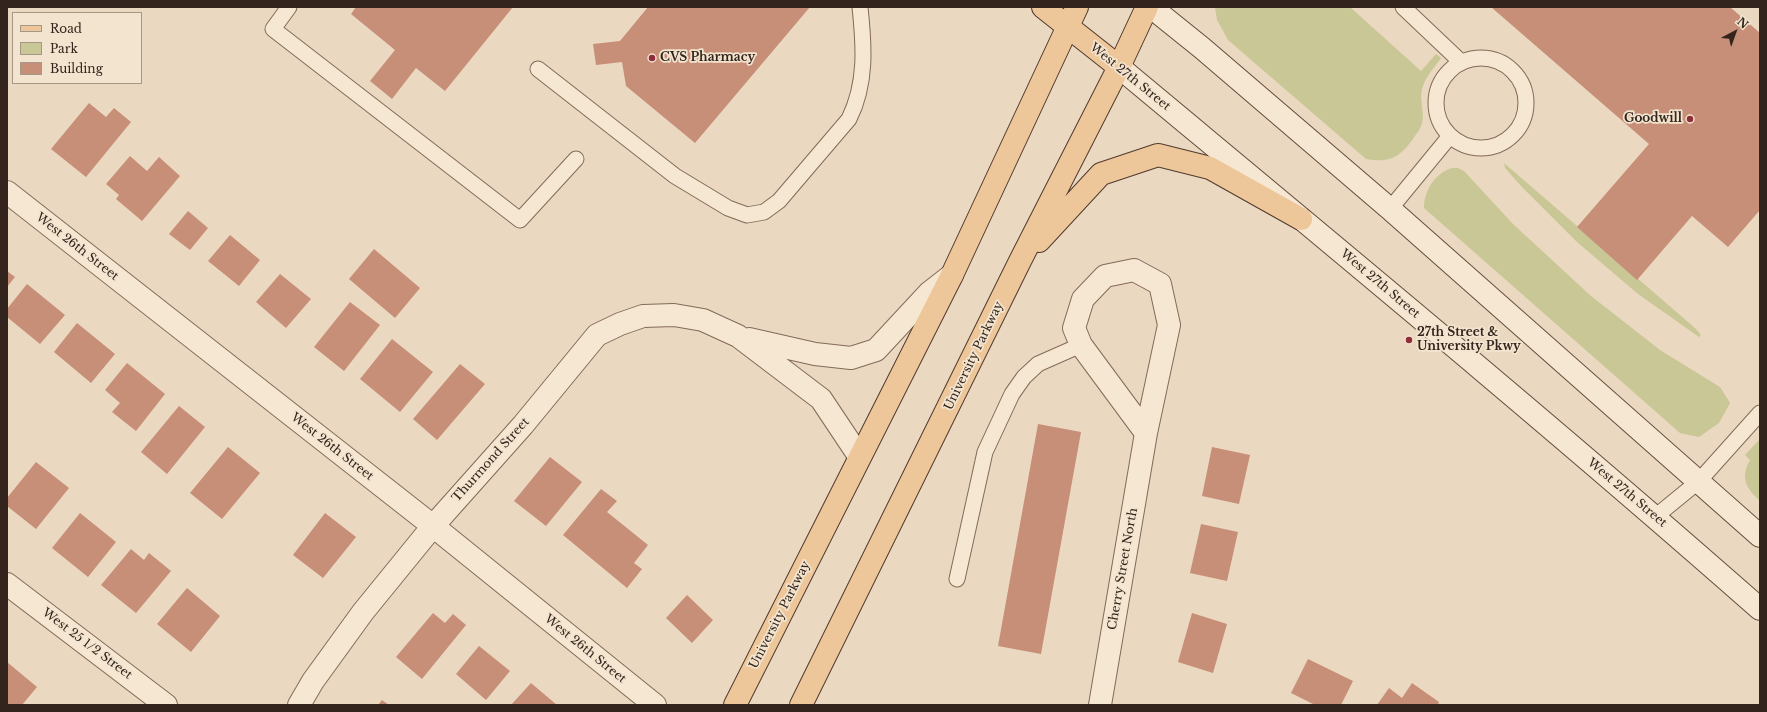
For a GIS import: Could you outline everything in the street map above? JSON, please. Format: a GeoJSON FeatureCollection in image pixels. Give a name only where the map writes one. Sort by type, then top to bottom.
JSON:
{"type":"FeatureCollection","features":[{"type":"Feature","properties":{"kind":"main road","name":"West 27th Street"},"geometry":{"type":"LineString","coordinates":[[1043,7],[1067,28],[1120,67]]}},
{"type":"Feature","properties":{"kind":"main road","name":"University Parkway"},"geometry":{"type":"LineString","coordinates":[[735,705],[859,456],[952,275],[1077,7]]}},
{"type":"Feature","properties":{"kind":"main road","name":"University Parkway"},"geometry":{"type":"LineString","coordinates":[[800,705],[1020,261],[1120,67],[1147,7]]}},
{"type":"Feature","properties":{"kind":"main road"},"geometry":{"type":"LineString","coordinates":[[1020,261],[1101,174],[1158,155],[1210,168],[1302,219]]}},
{"type":"Feature","properties":{"kind":"street"},"geometry":{"type":"LineString","coordinates":[[1151,7],[1202,48],[1390,209],[1760,536]]}},
{"type":"Feature","properties":{"kind":"street","name":"West 27th Street"},"geometry":{"type":"LineString","coordinates":[[1120,67],[1655,517],[1760,609]]}},
{"type":"Feature","properties":{"kind":"street","name":"West 26th Street"},"geometry":{"type":"LineString","coordinates":[[7,192],[433,526],[655,705]]}},
{"type":"Feature","properties":{"kind":"street","name":"Cherry Street North"},"geometry":{"type":"LineString","coordinates":[[1100,705],[1146,433],[1169,325],[1160,284],[1134,270],[1105,276],[1083,299],[1074,328],[1080,345],[1146,433]]}},
{"type":"Feature","properties":{"kind":"street","name":"Thurmond Street"},"geometry":{"type":"LineString","coordinates":[[299,705],[313,681],[363,612],[433,526],[523,425],[597,335],[643,316],[674,315],[703,320],[738,336],[815,354],[851,358],[876,350],[929,293],[952,275]]}},
{"type":"Feature","properties":{"kind":"street","name":"Thurmond Street"},"geometry":{"type":"LineString","coordinates":[[738,336],[821,399],[859,456]]}},
{"type":"Feature","properties":{"kind":"street","name":"West 25 1/2 Street"},"geometry":{"type":"LineString","coordinates":[[7,584],[166,705]]}},
{"type":"Feature","properties":{"kind":"lane"},"geometry":{"type":"LineString","coordinates":[[289,7],[273,29],[520,220],[576,159]]}},
{"type":"Feature","properties":{"kind":"lane"},"geometry":{"type":"LineString","coordinates":[[538,69],[675,176],[728,208],[748,215],[764,212],[779,201],[849,118],[857,103],[863,64],[860,7]]}},
{"type":"Feature","properties":{"kind":"lane"},"geometry":{"type":"LineString","coordinates":[[1403,7],[1461,62]]}},
{"type":"Feature","properties":{"kind":"lane"},"geometry":{"type":"LineString","coordinates":[[1475,58],[1489,59],[1503,64],[1514,73],[1522,85],[1526,100],[1524,115],[1518,129],[1507,140],[1493,146],[1478,148],[1462,144],[1450,136],[1441,124],[1436,111],[1436,96],[1440,82],[1449,71],[1461,62],[1475,58]]}},
{"type":"Feature","properties":{"kind":"lane"},"geometry":{"type":"LineString","coordinates":[[1390,209],[1450,136]]}},
{"type":"Feature","properties":{"kind":"lane"},"geometry":{"type":"LineString","coordinates":[[957,579],[985,452],[1012,394],[1024,377],[1038,364],[1080,345]]}},
{"type":"Feature","properties":{"kind":"lane"},"geometry":{"type":"LineString","coordinates":[[1655,517],[1699,481],[1760,412]]}},
{"type":"Feature","properties":{"kind":"green space"},"geometry":{"type":"Polygon","coordinates":[[[1215,7],[1350,7],[1421,71],[1436,54],[1441,58],[1427,77],[1421,93],[1423,119],[1420,129],[1403,151],[1393,158],[1382,160],[1366,159],[1228,40],[1217,20],[1215,7]]]}},
{"type":"Feature","properties":{"kind":"green space"},"geometry":{"type":"Polygon","coordinates":[[[1504,163],[1695,328],[1701,335],[1699,337],[1638,294],[1577,242],[1521,186],[1505,168],[1504,163]]]}},
{"type":"Feature","properties":{"kind":"green space"},"geometry":{"type":"Polygon","coordinates":[[[1452,168],[1458,168],[1464,171],[1513,224],[1591,296],[1660,350],[1720,387],[1730,403],[1719,423],[1699,437],[1680,433],[1424,208],[1428,189],[1440,174],[1452,168]]]}},
{"type":"Feature","properties":{"kind":"green space"},"geometry":{"type":"Polygon","coordinates":[[[1760,439],[1760,501],[1751,492],[1746,482],[1745,472],[1750,460],[1745,455],[1760,439]]]}},
{"type":"Feature","properties":{"kind":"building"},"geometry":{"type":"Polygon","coordinates":[[[356,7],[513,7],[445,91],[416,68],[392,99],[370,81],[395,50],[351,14],[356,7]]]}},
{"type":"Feature","properties":{"kind":"building","name":"CVS Pharmacy"},"geometry":{"type":"Polygon","coordinates":[[[648,7],[810,7],[695,143],[626,86],[622,62],[596,65],[593,44],[620,41],[648,7]]]}},
{"type":"Feature","properties":{"kind":"building","name":"Goodwill"},"geometry":{"type":"Polygon","coordinates":[[[1491,7],[1730,7],[1760,33],[1760,210],[1728,247],[1692,216],[1637,280],[1577,227],[1649,144],[1491,7]]]}},
{"type":"Feature","properties":{"kind":"building"},"geometry":{"type":"Polygon","coordinates":[[[89,103],[106,117],[114,108],[131,122],[86,177],[51,149],[89,103]]]}},
{"type":"Feature","properties":{"kind":"building"},"geometry":{"type":"Polygon","coordinates":[[[130,156],[147,171],[159,157],[180,176],[142,221],[116,199],[119,195],[106,184],[130,156]]]}},
{"type":"Feature","properties":{"kind":"building"},"geometry":{"type":"Polygon","coordinates":[[[188,211],[208,228],[190,250],[169,234],[188,211]]]}},
{"type":"Feature","properties":{"kind":"building"},"geometry":{"type":"Polygon","coordinates":[[[230,235],[260,260],[239,286],[208,261],[230,235]]]}},
{"type":"Feature","properties":{"kind":"building"},"geometry":{"type":"Polygon","coordinates":[[[374,249],[420,288],[395,318],[349,279],[374,249]]]}},
{"type":"Feature","properties":{"kind":"building"},"geometry":{"type":"Polygon","coordinates":[[[7,271],[15,277],[7,287],[7,271]]]}},
{"type":"Feature","properties":{"kind":"building"},"geometry":{"type":"Polygon","coordinates":[[[280,274],[311,299],[286,328],[256,302],[280,274]]]}},
{"type":"Feature","properties":{"kind":"building"},"geometry":{"type":"Polygon","coordinates":[[[27,284],[65,315],[40,344],[7,317],[7,309],[27,284]]]}},
{"type":"Feature","properties":{"kind":"building"},"geometry":{"type":"Polygon","coordinates":[[[350,302],[380,325],[344,371],[314,347],[350,302]]]}},
{"type":"Feature","properties":{"kind":"building"},"geometry":{"type":"Polygon","coordinates":[[[77,323],[115,354],[91,383],[54,352],[77,323]]]}},
{"type":"Feature","properties":{"kind":"building"},"geometry":{"type":"Polygon","coordinates":[[[392,339],[433,372],[400,412],[360,379],[392,339]]]}},
{"type":"Feature","properties":{"kind":"building"},"geometry":{"type":"Polygon","coordinates":[[[127,363],[165,394],[136,431],[112,412],[120,403],[105,390],[127,363]]]}},
{"type":"Feature","properties":{"kind":"building"},"geometry":{"type":"Polygon","coordinates":[[[460,364],[485,384],[437,440],[413,419],[460,364]]]}},
{"type":"Feature","properties":{"kind":"building"},"geometry":{"type":"Polygon","coordinates":[[[179,406],[205,427],[167,474],[141,452],[179,406]]]}},
{"type":"Feature","properties":{"kind":"building"},"geometry":{"type":"Polygon","coordinates":[[[1038,424],[1081,432],[1041,654],[998,646],[1038,424]]]}},
{"type":"Feature","properties":{"kind":"building"},"geometry":{"type":"Polygon","coordinates":[[[228,447],[260,473],[222,519],[190,493],[228,447]]]}},
{"type":"Feature","properties":{"kind":"building"},"geometry":{"type":"Polygon","coordinates":[[[1212,447],[1250,455],[1239,504],[1202,496],[1212,447]]]}},
{"type":"Feature","properties":{"kind":"building"},"geometry":{"type":"Polygon","coordinates":[[[550,457],[582,482],[546,526],[514,501],[550,457]]]}},
{"type":"Feature","properties":{"kind":"building"},"geometry":{"type":"Polygon","coordinates":[[[36,462],[69,488],[36,529],[7,506],[7,498],[36,462]]]}},
{"type":"Feature","properties":{"kind":"building"},"geometry":{"type":"Polygon","coordinates":[[[601,489],[617,501],[607,512],[648,545],[634,563],[642,569],[627,588],[563,535],[601,489]]]}},
{"type":"Feature","properties":{"kind":"building"},"geometry":{"type":"Polygon","coordinates":[[[80,513],[116,542],[88,577],[52,548],[80,513]]]}},
{"type":"Feature","properties":{"kind":"building"},"geometry":{"type":"Polygon","coordinates":[[[325,513],[356,537],[323,578],[293,555],[325,513]]]}},
{"type":"Feature","properties":{"kind":"building"},"geometry":{"type":"Polygon","coordinates":[[[1201,524],[1238,532],[1227,581],[1190,573],[1201,524]]]}},
{"type":"Feature","properties":{"kind":"building"},"geometry":{"type":"Polygon","coordinates":[[[131,549],[144,560],[149,553],[171,571],[136,613],[101,585],[131,549]]]}},
{"type":"Feature","properties":{"kind":"building"},"geometry":{"type":"Polygon","coordinates":[[[187,588],[220,616],[191,652],[157,624],[187,588]]]}},
{"type":"Feature","properties":{"kind":"building"},"geometry":{"type":"Polygon","coordinates":[[[687,595],[713,620],[692,643],[666,618],[687,595]]]}},
{"type":"Feature","properties":{"kind":"building"},"geometry":{"type":"Polygon","coordinates":[[[433,613],[445,623],[453,614],[466,625],[422,679],[396,657],[433,613]]]}},
{"type":"Feature","properties":{"kind":"building"},"geometry":{"type":"Polygon","coordinates":[[[1192,613],[1227,624],[1213,673],[1178,662],[1192,613]]]}},
{"type":"Feature","properties":{"kind":"building"},"geometry":{"type":"Polygon","coordinates":[[[479,646],[510,671],[486,700],[456,674],[479,646]]]}},
{"type":"Feature","properties":{"kind":"building"},"geometry":{"type":"Polygon","coordinates":[[[1308,659],[1353,681],[1341,705],[1315,705],[1291,693],[1308,659]]]}},
{"type":"Feature","properties":{"kind":"building"},"geometry":{"type":"Polygon","coordinates":[[[7,662],[37,687],[22,705],[7,705],[7,662]]]}},
{"type":"Feature","properties":{"kind":"building"},"geometry":{"type":"Polygon","coordinates":[[[531,683],[557,705],[511,705],[531,683]]]}},
{"type":"Feature","properties":{"kind":"building"},"geometry":{"type":"Polygon","coordinates":[[[1412,683],[1439,702],[1438,705],[1377,705],[1389,688],[1402,698],[1412,683]]]}},
{"type":"Feature","properties":{"kind":"building"},"geometry":{"type":"Polygon","coordinates":[[[382,700],[389,705],[378,705],[382,700]]]}},
{"type":"Feature","properties":{"kind":"place","name":"CVS Pharmacy"},"geometry":{"type":"Point","coordinates":[652,58]}},
{"type":"Feature","properties":{"kind":"place","name":"Goodwill"},"geometry":{"type":"Point","coordinates":[1690,119]}},
{"type":"Feature","properties":{"kind":"place","name":"27th Street & University Pkwy"},"geometry":{"type":"Point","coordinates":[1409,340]}}]}
